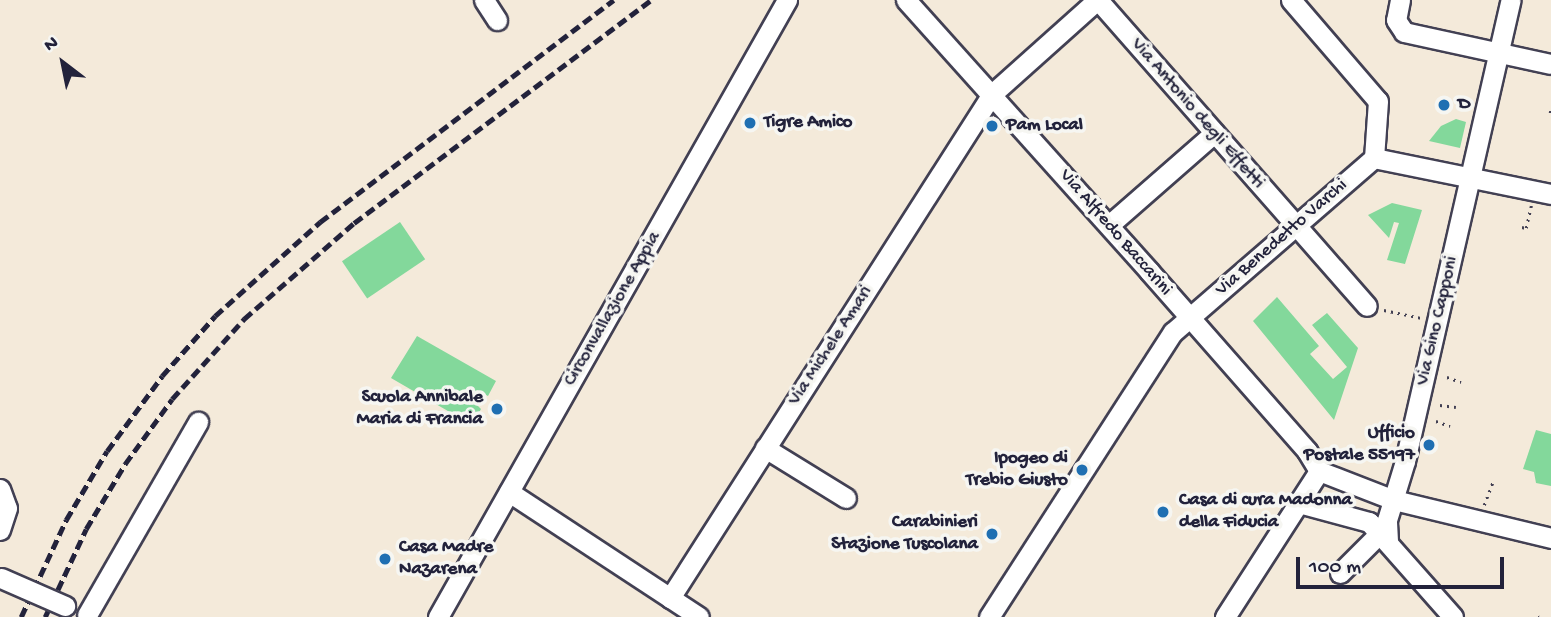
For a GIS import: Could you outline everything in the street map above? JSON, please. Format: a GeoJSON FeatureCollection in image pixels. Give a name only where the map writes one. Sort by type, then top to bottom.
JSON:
{"type":"FeatureCollection","features":[{"type":"Feature","properties":{"kind":"street"},"geometry":{"type":"LineString","coordinates":[[484,0],[497,20]]}},
{"type":"Feature","properties":{"kind":"street","name":"Circonvallazione Appia"},"geometry":{"type":"LineString","coordinates":[[438,617],[787,0]]}},
{"type":"Feature","properties":{"kind":"street","name":"Via Alfredo Baccarini"},"geometry":{"type":"LineString","coordinates":[[906,0],[1109,225],[1307,451],[1319,471]]}},
{"type":"Feature","properties":{"kind":"street","name":"Via Michele Amari"},"geometry":{"type":"LineString","coordinates":[[670,598],[992,94],[1098,0]]}},
{"type":"Feature","properties":{"kind":"street","name":"Via Antonio degli Effetti"},"geometry":{"type":"LineString","coordinates":[[1098,0],[1367,306]]}},
{"type":"Feature","properties":{"kind":"street"},"geometry":{"type":"LineString","coordinates":[[1291,0],[1378,101],[1374,159],[1471,181],[1485,178],[1551,194]]}},
{"type":"Feature","properties":{"kind":"street"},"geometry":{"type":"LineString","coordinates":[[1400,0],[1396,20],[1404,32],[1551,64]]}},
{"type":"Feature","properties":{"kind":"street"},"geometry":{"type":"LineString","coordinates":[[1499,52],[1511,0]]}},
{"type":"Feature","properties":{"kind":"street","name":"Via Gino Capponi"},"geometry":{"type":"LineString","coordinates":[[1385,534],[1405,461],[1499,52]]}},
{"type":"Feature","properties":{"kind":"street"},"geometry":{"type":"LineString","coordinates":[[1109,225],[1214,133]]}},
{"type":"Feature","properties":{"kind":"street","name":"Via Benedetto Varchi"},"geometry":{"type":"LineString","coordinates":[[989,617],[1167,341],[1189,317],[1374,159]]}},
{"type":"Feature","properties":{"kind":"street"},"geometry":{"type":"LineString","coordinates":[[1,578],[90,616],[198,422]]}},
{"type":"Feature","properties":{"kind":"street"},"geometry":{"type":"LineString","coordinates":[[765,448],[846,498]]}},
{"type":"Feature","properties":{"kind":"street"},"geometry":{"type":"LineString","coordinates":[[1226,617],[1319,471],[1394,499],[1551,538]]}},
{"type":"Feature","properties":{"kind":"street"},"geometry":{"type":"LineString","coordinates":[[0,489],[7,508],[0,530]]}},
{"type":"Feature","properties":{"kind":"street"},"geometry":{"type":"LineString","coordinates":[[509,492],[699,617]]}},
{"type":"Feature","properties":{"kind":"street"},"geometry":{"type":"LineString","coordinates":[[1299,503],[1360,518],[1385,534],[1453,617]]}},
{"type":"Feature","properties":{"kind":"street"},"geometry":{"type":"LineString","coordinates":[[1340,573],[1385,534]]}},
{"type":"Feature","properties":{"kind":"path"},"geometry":{"type":"LineString","coordinates":[[1550,113],[1551,108]]}},
{"type":"Feature","properties":{"kind":"path"},"geometry":{"type":"LineString","coordinates":[[1522,227],[1531,206]]}},
{"type":"Feature","properties":{"kind":"path"},"geometry":{"type":"LineString","coordinates":[[1367,306],[1438,321]]}},
{"type":"Feature","properties":{"kind":"path"},"geometry":{"type":"LineString","coordinates":[[1447,377],[1461,382]]}},
{"type":"Feature","properties":{"kind":"path"},"geometry":{"type":"LineString","coordinates":[[1440,405],[1455,407]]}},
{"type":"Feature","properties":{"kind":"path"},"geometry":{"type":"LineString","coordinates":[[1436,421],[1450,426]]}},
{"type":"Feature","properties":{"kind":"path"},"geometry":{"type":"LineString","coordinates":[[1483,512],[1493,481]]}},
{"type":"Feature","properties":{"kind":"green space"},"geometry":{"type":"Polygon","coordinates":[[[1456,119],[1466,122],[1460,148],[1429,141],[1441,126],[1456,119]]]}},
{"type":"Feature","properties":{"kind":"green space"},"geometry":{"type":"Polygon","coordinates":[[[1392,203],[1422,210],[1405,264],[1387,260],[1399,223],[1394,222],[1389,238],[1368,215],[1392,203]]]}},
{"type":"Feature","properties":{"kind":"green space"},"geometry":{"type":"Polygon","coordinates":[[[400,222],[425,259],[367,298],[342,261],[400,222]]]}},
{"type":"Feature","properties":{"kind":"green space"},"geometry":{"type":"Polygon","coordinates":[[[1277,297],[1319,346],[1310,354],[1333,379],[1347,367],[1312,325],[1327,313],[1358,348],[1334,420],[1253,321],[1277,297]]]}},
{"type":"Feature","properties":{"kind":"green space"},"geometry":{"type":"Polygon","coordinates":[[[417,336],[496,381],[488,396],[477,390],[470,398],[481,409],[472,425],[391,378],[417,336]]]}},
{"type":"Feature","properties":{"kind":"green space"},"geometry":{"type":"Polygon","coordinates":[[[1536,430],[1551,434],[1551,486],[1536,483],[1534,472],[1523,469],[1536,430]]]}},
{"type":"Feature","properties":{"kind":"railway"},"geometry":{"type":"LineString","coordinates":[[21,617],[66,520],[107,451],[162,376],[215,316],[320,222],[614,0]]}},
{"type":"Feature","properties":{"kind":"railway"},"geometry":{"type":"LineString","coordinates":[[45,617],[86,529],[125,464],[172,399],[244,319],[354,223],[651,0]]}},
{"type":"Feature","properties":{"kind":"place","name":"D"},"geometry":{"type":"Point","coordinates":[1444,105]}},
{"type":"Feature","properties":{"kind":"place","name":"Tigre Amico"},"geometry":{"type":"Point","coordinates":[750,123]}},
{"type":"Feature","properties":{"kind":"place","name":"Pam Local"},"geometry":{"type":"Point","coordinates":[992,126]}},
{"type":"Feature","properties":{"kind":"place","name":"Scuola Annibale Maria di Francia"},"geometry":{"type":"Point","coordinates":[497,409]}},
{"type":"Feature","properties":{"kind":"place","name":"Ufficio Postale 55197"},"geometry":{"type":"Point","coordinates":[1429,445]}},
{"type":"Feature","properties":{"kind":"place","name":"Ipogeo di Trebio Giusto"},"geometry":{"type":"Point","coordinates":[1082,470]}},
{"type":"Feature","properties":{"kind":"place","name":"Casa di cura Madonna della Fiducia"},"geometry":{"type":"Point","coordinates":[1163,512]}},
{"type":"Feature","properties":{"kind":"place","name":"Carabinieri Stazione Tuscolana"},"geometry":{"type":"Point","coordinates":[992,534]}},
{"type":"Feature","properties":{"kind":"place","name":"Casa Madre Nazarena"},"geometry":{"type":"Point","coordinates":[385,559]}}]}
